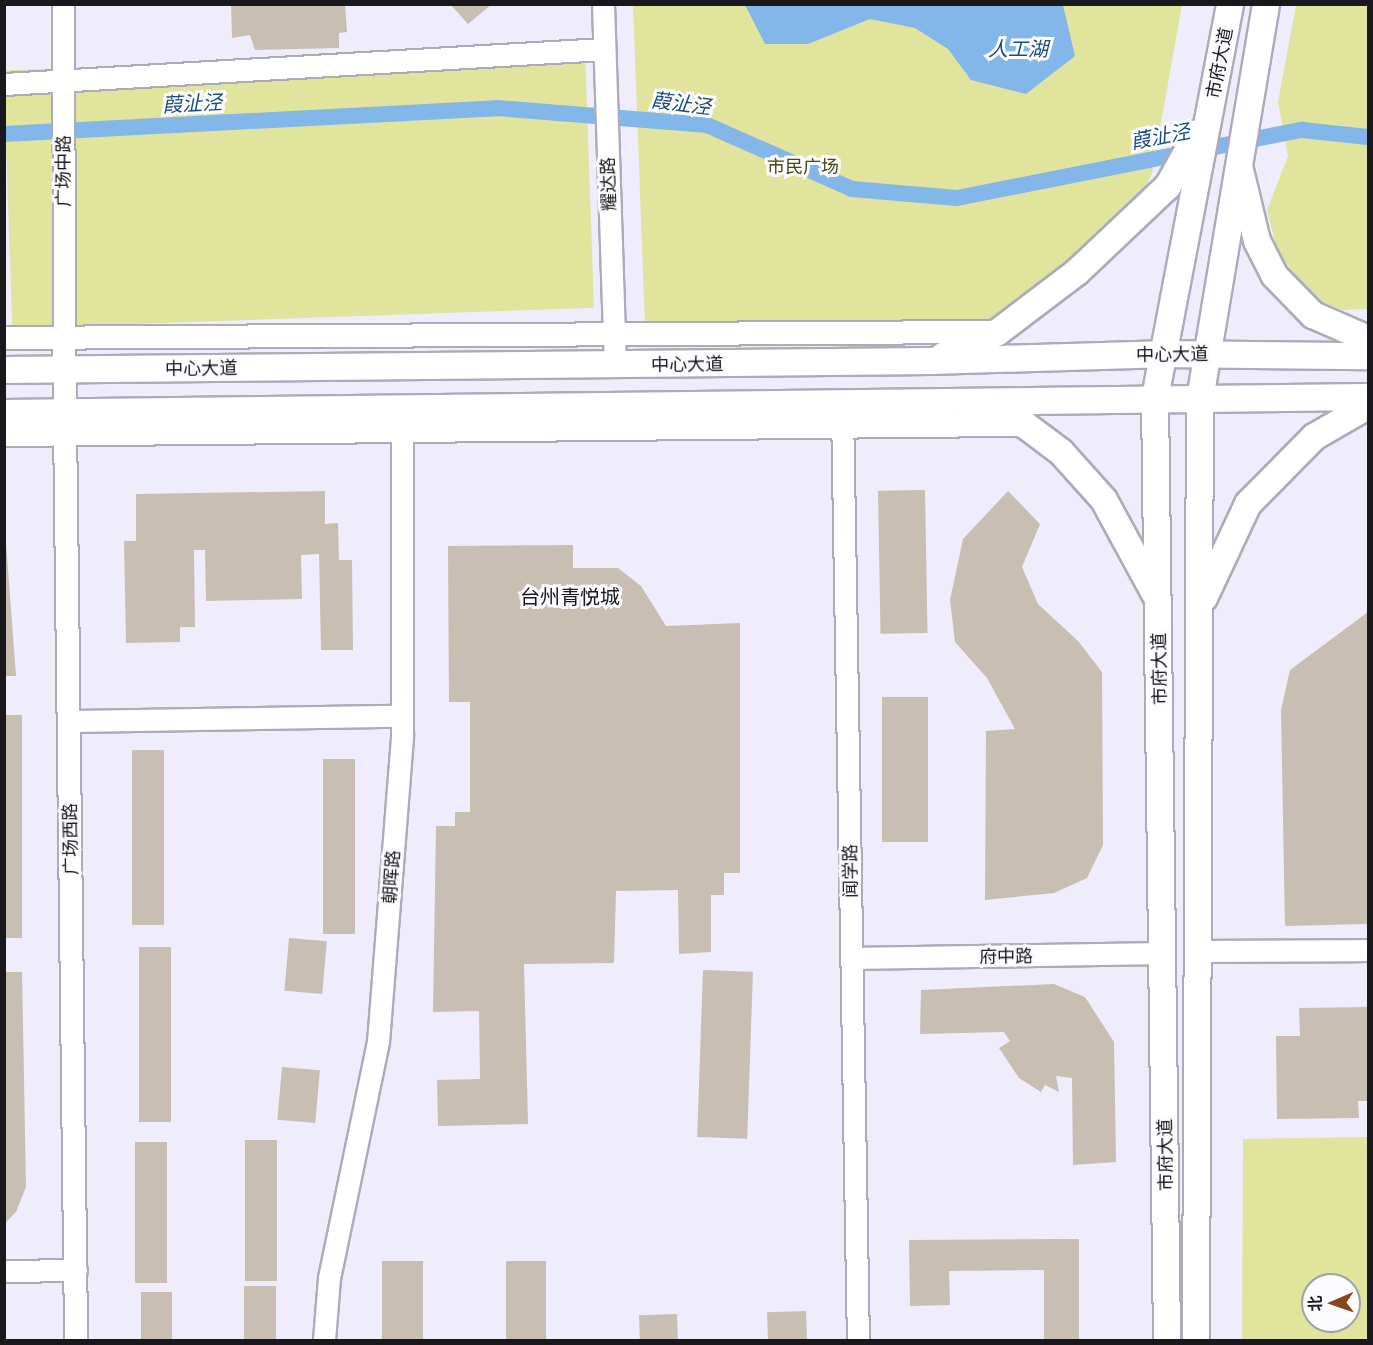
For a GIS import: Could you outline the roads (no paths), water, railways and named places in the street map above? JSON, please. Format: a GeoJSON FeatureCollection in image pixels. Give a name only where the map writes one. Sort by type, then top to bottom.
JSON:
{"type":"FeatureCollection","features":[{"type":"Feature","properties":{"kind":"main road","name":"市府大道"},"geometry":{"type":"LineString","coordinates":[[1167,1341],[1155,398],[1161,354],[1230,4]]}},
{"type":"Feature","properties":{"kind":"main road","name":"市府大道"},"geometry":{"type":"LineString","coordinates":[[1196,1341],[1200,399],[1209,354],[1238,154],[1266,4]]}},
{"type":"Feature","properties":{"kind":"main road"},"geometry":{"type":"LineString","coordinates":[[931,361],[998,332],[1077,272],[1168,186],[1209,115]]}},
{"type":"Feature","properties":{"kind":"main road"},"geometry":{"type":"LineString","coordinates":[[1238,154],[1257,241],[1274,274],[1313,315],[1368,339]]}},
{"type":"Feature","properties":{"kind":"main road"},"geometry":{"type":"LineString","coordinates":[[1329,322],[1368,325]]}},
{"type":"Feature","properties":{"kind":"main road"},"geometry":{"type":"LineString","coordinates":[[4,338],[998,332]]}},
{"type":"Feature","properties":{"kind":"main road","name":"广场西路"},"geometry":{"type":"LineString","coordinates":[[64,337],[76,1341]]}},
{"type":"Feature","properties":{"kind":"main road","name":"中心大道"},"geometry":{"type":"LineString","coordinates":[[4,370],[931,361],[1161,354],[1368,356]]}},
{"type":"Feature","properties":{"kind":"main road"},"geometry":{"type":"LineString","coordinates":[[842,415],[936,401],[1368,397]]}},
{"type":"Feature","properties":{"kind":"main road"},"geometry":{"type":"LineString","coordinates":[[936,401],[1025,425],[1061,452],[1104,500],[1157,598]]}},
{"type":"Feature","properties":{"kind":"main road"},"geometry":{"type":"LineString","coordinates":[[1199,613],[1248,504],[1314,437],[1341,419],[1368,406]]}},
{"type":"Feature","properties":{"kind":"main road"},"geometry":{"type":"LineString","coordinates":[[4,413],[65,424]]}},
{"type":"Feature","properties":{"kind":"main road"},"geometry":{"type":"LineString","coordinates":[[4,435],[65,424],[842,415],[1025,425]]}},
{"type":"Feature","properties":{"kind":"main road"},"geometry":{"type":"LineString","coordinates":[[1341,419],[1368,419]]}},
{"type":"Feature","properties":{"kind":"street","name":"广场中路"},"geometry":{"type":"LineString","coordinates":[[63,4],[64,337]]}},
{"type":"Feature","properties":{"kind":"street","name":"耀达路"},"geometry":{"type":"LineString","coordinates":[[603,4],[615,364]]}},
{"type":"Feature","properties":{"kind":"street"},"geometry":{"type":"LineString","coordinates":[[4,84],[63,90],[604,49]]}},
{"type":"Feature","properties":{"kind":"street","name":"闻学路"},"geometry":{"type":"LineString","coordinates":[[842,415],[858,1341]]}},
{"type":"Feature","properties":{"kind":"street","name":"朝晖路"},"geometry":{"type":"LineString","coordinates":[[324,1341],[329,1278],[378,1042],[402,716],[402,420]]}},
{"type":"Feature","properties":{"kind":"street"},"geometry":{"type":"LineString","coordinates":[[69,721],[402,716]]}},
{"type":"Feature","properties":{"kind":"street"},"geometry":{"type":"LineString","coordinates":[[1198,951],[1368,950]]}},
{"type":"Feature","properties":{"kind":"street","name":"府中路"},"geometry":{"type":"LineString","coordinates":[[851,958],[1162,953]]}},
{"type":"Feature","properties":{"kind":"street"},"geometry":{"type":"LineString","coordinates":[[4,1271],[76,1270]]}},
{"type":"Feature","properties":{"kind":"water","name":"人工湖"},"geometry":{"type":"Polygon","coordinates":[[[745,5],[1063,5],[1075,56],[1026,94],[971,80],[948,49],[915,28],[870,19],[808,44],[765,44],[745,5]]]}},
{"type":"Feature","properties":{"kind":"waterway","name":"葭沚泾"},"geometry":{"type":"LineString","coordinates":[[4,134],[497,108],[707,125],[852,189],[957,198],[1302,130],[1368,137]]}},
{"type":"Feature","properties":{"kind":"district","name":"台州青悦城"},"geometry":{"type":"Point","coordinates":[570,596]}},
{"type":"Feature","properties":{"kind":"park label","name":"市民广场"},"geometry":{"type":"Point","coordinates":[803,166]}}]}
